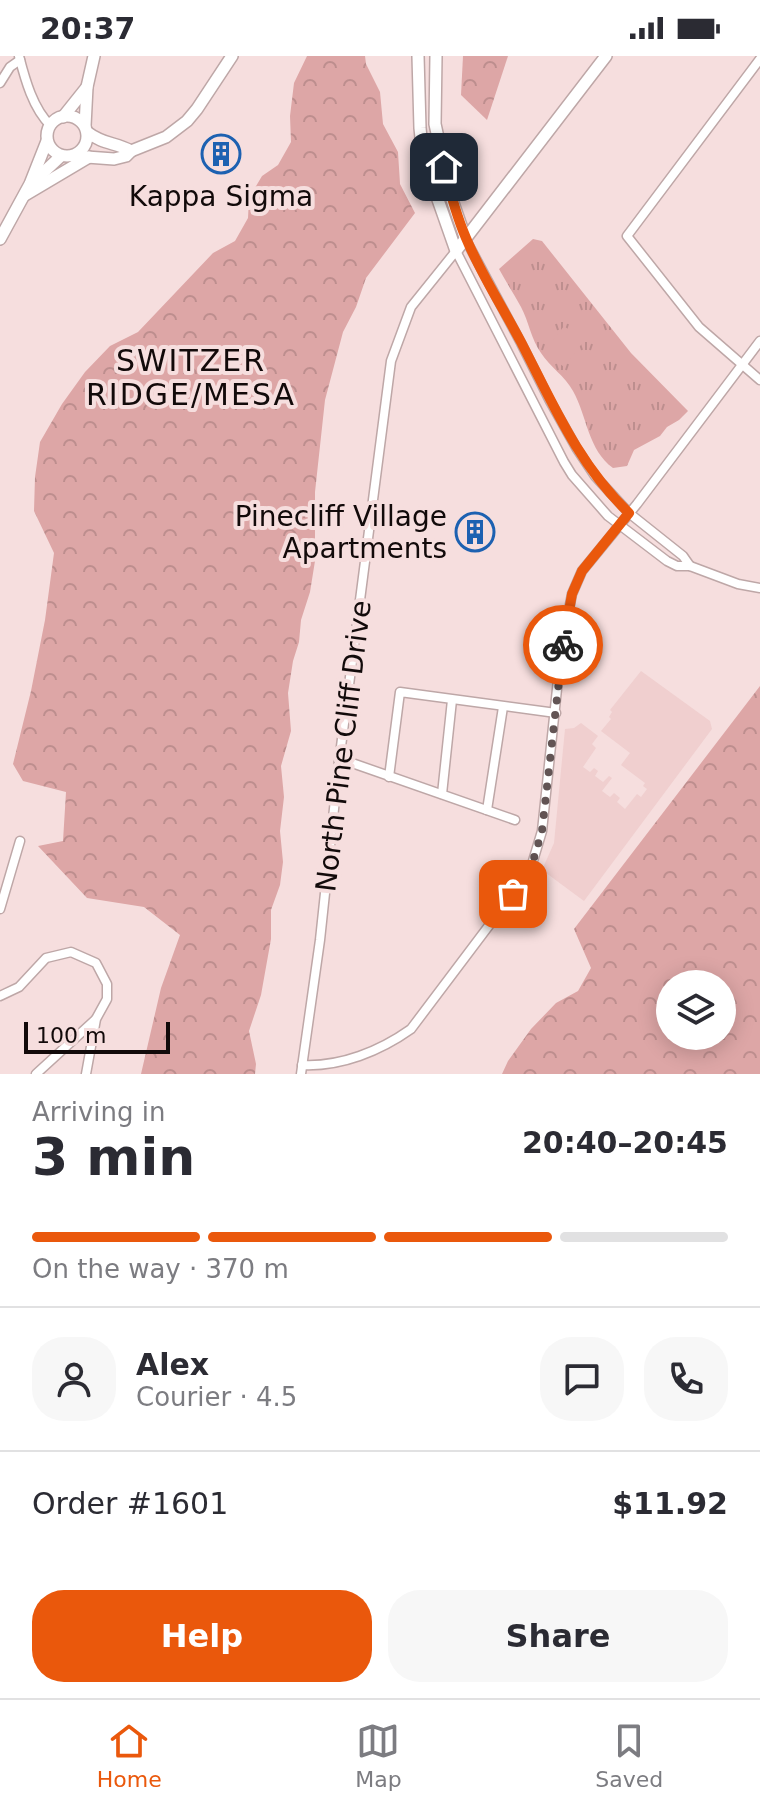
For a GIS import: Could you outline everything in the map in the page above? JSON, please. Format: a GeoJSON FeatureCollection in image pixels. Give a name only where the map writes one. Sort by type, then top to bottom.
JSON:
{"type":"FeatureCollection","features":[{"type":"Feature","properties":{"kind":"street"},"geometry":{"type":"LineString","coordinates":[[27,190],[67,156],[79,153],[86,142],[87,87],[94,56]]}},
{"type":"Feature","properties":{"kind":"street"},"geometry":{"type":"LineString","coordinates":[[47,141],[51,148],[67,156],[114,159],[126,156],[166,137],[187,121],[232,56]]}},
{"type":"Feature","properties":{"kind":"street"},"geometry":{"type":"LineString","coordinates":[[418,56],[423,157],[456,251],[572,475],[608,516],[667,561],[760,588]]}},
{"type":"Feature","properties":{"kind":"street"},"geometry":{"type":"LineString","coordinates":[[436,56],[435,119],[451,197],[466,240],[550,402],[595,476],[629,513],[683,556],[690,566]]}},
{"type":"Feature","properties":{"kind":"street","name":"North Pine Cliff Drive"},"geometry":{"type":"LineString","coordinates":[[302,1069],[391,361],[411,307],[606,56]]}},
{"type":"Feature","properties":{"kind":"street"},"geometry":{"type":"LineString","coordinates":[[0,83],[20,58],[33,97],[51,126]]}},
{"type":"Feature","properties":{"kind":"street"},"geometry":{"type":"LineString","coordinates":[[760,59],[627,236],[699,327],[760,380]]}},
{"type":"Feature","properties":{"kind":"street"},"geometry":{"type":"LineString","coordinates":[[0,239],[27,190],[47,141],[48,131],[87,87]]}},
{"type":"Feature","properties":{"kind":"street"},"geometry":{"type":"LineString","coordinates":[[63,117],[76,118],[105,143],[131,151]]}},
{"type":"Feature","properties":{"kind":"street"},"geometry":{"type":"LineString","coordinates":[[420,121],[435,119]]}},
{"type":"Feature","properties":{"kind":"street"},"geometry":{"type":"LineString","coordinates":[[27,190],[89,157]]}},
{"type":"Feature","properties":{"kind":"street"},"geometry":{"type":"LineString","coordinates":[[302,1069],[350,1060],[391,1043],[411,1029],[530,871],[542,831],[561,651],[572,594],[582,571],[760,341]]}},
{"type":"Feature","properties":{"kind":"street"},"geometry":{"type":"LineString","coordinates":[[538,409],[550,402]]}},
{"type":"Feature","properties":{"kind":"street"},"geometry":{"type":"LineString","coordinates":[[389,777],[400,692],[556,713]]}},
{"type":"Feature","properties":{"kind":"street"},"geometry":{"type":"LineString","coordinates":[[442,794],[452,700]]}},
{"type":"Feature","properties":{"kind":"street"},"geometry":{"type":"LineString","coordinates":[[487,810],[503,707]]}},
{"type":"Feature","properties":{"kind":"street"},"geometry":{"type":"LineString","coordinates":[[339,762],[352,763],[515,820]]}},
{"type":"Feature","properties":{"kind":"street"},"geometry":{"type":"LineString","coordinates":[[0,909],[20,841]]}},
{"type":"Feature","properties":{"kind":"street"},"geometry":{"type":"LineString","coordinates":[[0,996],[19,987],[46,958],[71,952],[96,963],[107,984],[107,999],[96,1019],[86,1074]]}},
{"type":"Feature","properties":{"kind":"street"},"geometry":{"type":"LineString","coordinates":[[36,1074],[96,1019]]}},
{"type":"Feature","properties":{"kind":"shaded area"},"geometry":{"type":"Polygon","coordinates":[[[641,671],[710,721],[712,729],[584,901],[542,870],[554,843],[565,729],[581,723],[598,736],[592,744],[596,748],[583,767],[590,772],[594,768],[598,771],[595,776],[603,782],[609,776],[612,778],[602,791],[610,797],[614,793],[620,798],[617,802],[625,809],[637,794],[641,797],[647,789],[643,786],[645,783],[621,765],[630,753],[601,731],[611,719],[610,710],[641,671]]]}},
{"type":"Feature","properties":{"kind":"green space"},"geometry":{"type":"Polygon","coordinates":[[[307,56],[365,56],[380,92],[383,124],[398,152],[400,184],[415,213],[366,278],[343,332],[325,400],[315,492],[315,561],[293,661],[288,693],[291,731],[281,766],[283,862],[280,885],[271,910],[271,939],[261,995],[249,1031],[255,1074],[141,1074],[161,988],[180,935],[144,907],[87,898],[38,846],[63,841],[66,792],[23,781],[13,764],[45,620],[54,553],[34,511],[40,442],[85,372],[110,346],[138,332],[213,253],[235,241],[248,218],[249,198],[262,176],[278,165],[291,142],[294,83],[307,56]]]}},
{"type":"Feature","properties":{"kind":"green space"},"geometry":{"type":"Polygon","coordinates":[[[463,56],[508,56],[487,120],[461,95],[463,56]]]}},
{"type":"Feature","properties":{"kind":"green space"},"geometry":{"type":"Polygon","coordinates":[[[533,239],[542,241],[631,353],[688,411],[660,436],[634,450],[627,466],[613,468],[598,452],[573,391],[538,348],[521,307],[499,269],[533,239]]]}},
{"type":"Feature","properties":{"kind":"green space"},"geometry":{"type":"Polygon","coordinates":[[[564,326],[584,341],[564,367],[544,352],[564,326]]]}},
{"type":"Feature","properties":{"kind":"green space"},"geometry":{"type":"Polygon","coordinates":[[[760,686],[760,1074],[502,1074],[531,1029],[556,1003],[578,991],[591,968],[574,929],[760,686]]]}},
{"type":"Feature","properties":{"kind":"way so far"},"geometry":{"type":"LineString","coordinates":[[513,894],[530,871],[542,831],[563,645]]}},
{"type":"Feature","properties":{"kind":"place","name":"Kappa Sigma"},"geometry":{"type":"Point","coordinates":[221,154]}},
{"type":"Feature","properties":{"kind":"place","name":"Pinecliff Village Apartments"},"geometry":{"type":"Point","coordinates":[475,532]}},
{"type":"Feature","properties":{"kind":"district","name":"SWITZER RIDGE/MESA"},"geometry":{"type":"Point","coordinates":[191,378]}},
{"type":"Feature","properties":{"kind":"route"},"geometry":{"type":"LineString","coordinates":[[444,167],[466,240],[550,402],[595,476],[629,513],[582,571],[572,594],[563,645]]}}]}
